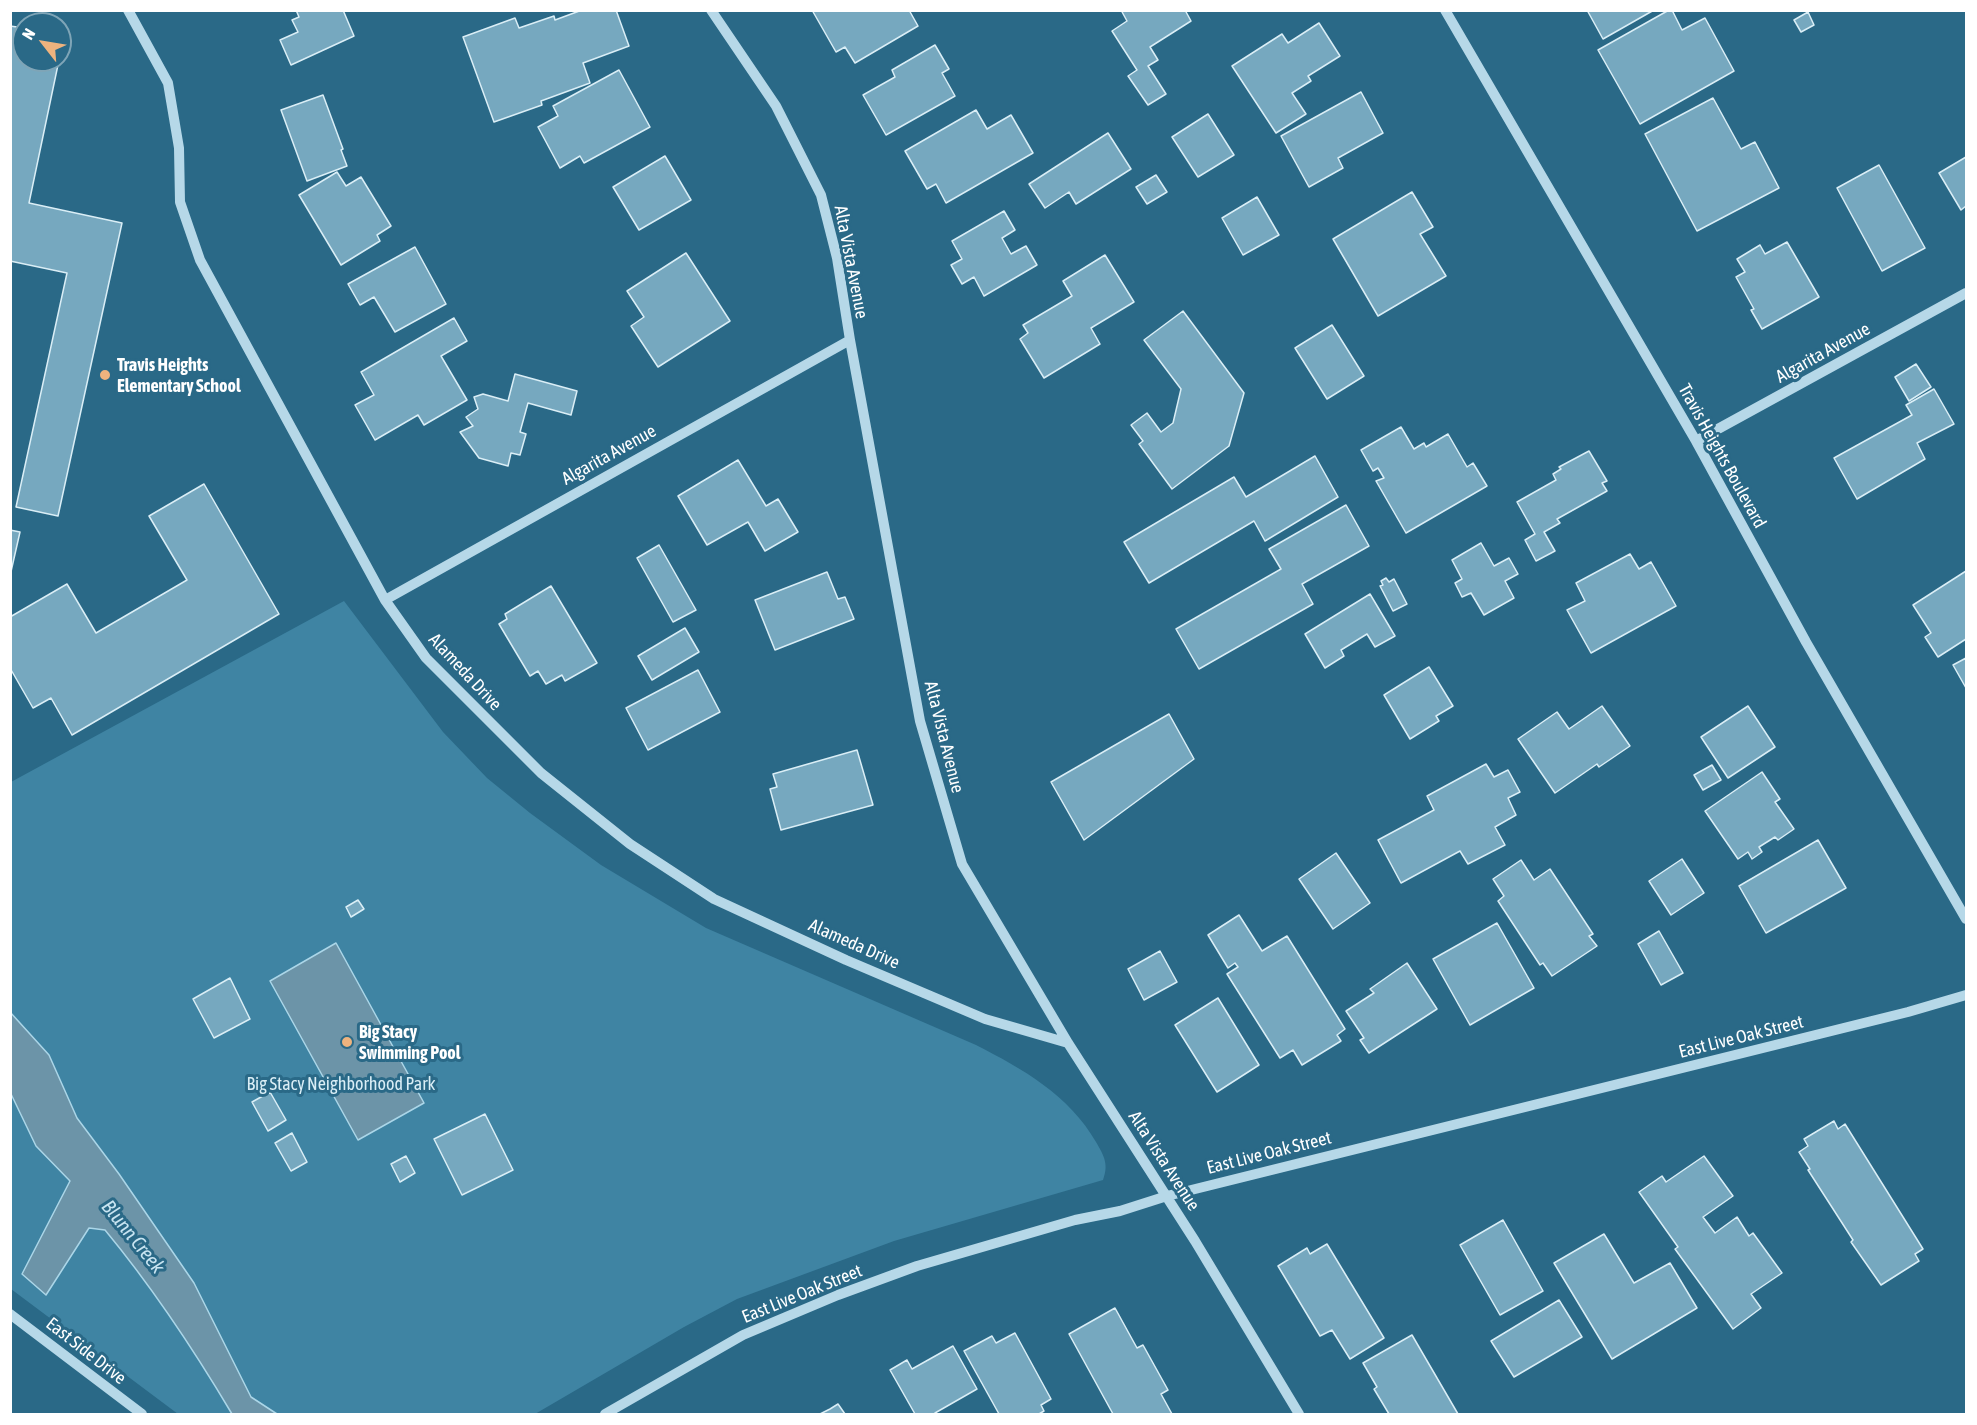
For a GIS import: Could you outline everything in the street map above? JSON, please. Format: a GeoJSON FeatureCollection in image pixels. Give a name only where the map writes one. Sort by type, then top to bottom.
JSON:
{"type":"FeatureCollection","features":[{"type":"Feature","properties":{"kind":"street","name":"Alameda Drive"},"geometry":{"type":"LineString","coordinates":[[128,10],[168,83],[179,148],[180,202],[200,260],[385,600],[426,658],[542,773],[630,844],[714,899],[846,960],[986,1019],[1068,1043]]}},
{"type":"Feature","properties":{"kind":"street","name":"Alta Vista Avenue"},"geometry":{"type":"LineString","coordinates":[[711,10],[776,106],[821,195],[837,258],[920,721],[962,864],[1068,1043],[1167,1196],[1299,1414]]}},
{"type":"Feature","properties":{"kind":"street","name":"Travis Heights Boulevard"},"geometry":{"type":"LineString","coordinates":[[1445,10],[1696,441],[1812,652],[1966,919]]}},
{"type":"Feature","properties":{"kind":"street","name":"Algarita Avenue"},"geometry":{"type":"LineString","coordinates":[[1696,441],[1966,294]]}},
{"type":"Feature","properties":{"kind":"street","name":"Algarita Avenue"},"geometry":{"type":"LineString","coordinates":[[385,600],[850,340]]}},
{"type":"Feature","properties":{"kind":"street","name":"East Live Oak Street"},"geometry":{"type":"LineString","coordinates":[[605,1414],[743,1335],[838,1295],[917,1266],[1167,1196],[1851,1026],[1966,995]]}},
{"type":"Feature","properties":{"kind":"street","name":"East Side Drive"},"geometry":{"type":"LineString","coordinates":[[10,1314],[142,1414]]}},
{"type":"Feature","properties":{"kind":"green space","name":"Big Stacy Neighborhood Park"},"geometry":{"type":"Polygon","coordinates":[[[344,601],[443,732],[487,778],[530,813],[601,865],[706,928],[976,1045],[1028,1074],[1059,1097],[1085,1125],[1105,1160],[1106,1169],[1103,1180],[894,1241],[737,1299],[684,1327],[535,1414],[178,1414],[11,1289],[11,782],[344,601]]]}},
{"type":"Feature","properties":{"kind":"water","name":"Big Stacy Swimming Pool"},"geometry":{"type":"Polygon","coordinates":[[[336,943],[424,1103],[358,1140],[270,981],[336,943]]]}},
{"type":"Feature","properties":{"kind":"water","name":"Blunn Creek"},"geometry":{"type":"Polygon","coordinates":[[[10,1012],[49,1055],[77,1118],[119,1174],[194,1283],[251,1397],[277,1414],[232,1414],[172,1320],[140,1274],[105,1230],[89,1228],[46,1295],[22,1274],[70,1181],[36,1146],[11,1094],[10,1012]]]}},
{"type":"Feature","properties":{"kind":"building"},"geometry":{"type":"Polygon","coordinates":[[[296,10],[343,10],[354,36],[291,65],[280,40],[298,32],[292,20],[299,17],[296,10]]]}},
{"type":"Feature","properties":{"kind":"building"},"geometry":{"type":"Polygon","coordinates":[[[582,10],[616,10],[629,46],[583,63],[590,83],[541,101],[542,105],[494,122],[463,37],[515,18],[519,28],[554,16],[555,20],[582,10]]]}},
{"type":"Feature","properties":{"kind":"building"},"geometry":{"type":"Polygon","coordinates":[[[812,10],[909,10],[918,26],[855,63],[845,47],[836,52],[812,10]]]}},
{"type":"Feature","properties":{"kind":"building"},"geometry":{"type":"Polygon","coordinates":[[[1121,10],[1185,10],[1191,21],[1150,47],[1158,60],[1148,66],[1166,94],[1148,105],[1128,76],[1137,70],[1112,31],[1127,21],[1121,10]]]}},
{"type":"Feature","properties":{"kind":"building"},"geometry":{"type":"Polygon","coordinates":[[[1587,10],[1654,10],[1603,39],[1587,10]]]}},
{"type":"Feature","properties":{"kind":"building"},"geometry":{"type":"Polygon","coordinates":[[[1672,10],[1682,30],[1705,18],[1734,71],[1640,124],[1598,50],[1672,10]]]}},
{"type":"Feature","properties":{"kind":"building"},"geometry":{"type":"Polygon","coordinates":[[[1808,12],[1814,25],[1801,32],[1794,20],[1808,12]]]}},
{"type":"Feature","properties":{"kind":"building"},"geometry":{"type":"Polygon","coordinates":[[[1319,23],[1340,56],[1308,76],[1311,81],[1292,93],[1306,114],[1276,133],[1232,66],[1282,34],[1288,43],[1319,23]]]}},
{"type":"Feature","properties":{"kind":"building"},"geometry":{"type":"Polygon","coordinates":[[[10,26],[12,26],[12,72],[56,72],[29,203],[122,223],[58,516],[16,507],[67,273],[10,261],[10,26]]]}},
{"type":"Feature","properties":{"kind":"building"},"geometry":{"type":"Polygon","coordinates":[[[935,45],[949,69],[942,73],[955,96],[886,135],[863,95],[895,77],[892,70],[935,45]]]}},
{"type":"Feature","properties":{"kind":"building"},"geometry":{"type":"Polygon","coordinates":[[[619,70],[650,127],[584,163],[580,156],[560,168],[538,127],[558,116],[553,106],[619,70]]]}},
{"type":"Feature","properties":{"kind":"building"},"geometry":{"type":"Polygon","coordinates":[[[1361,92],[1383,133],[1338,158],[1343,168],[1309,187],[1281,136],[1361,92]]]}},
{"type":"Feature","properties":{"kind":"building"},"geometry":{"type":"Polygon","coordinates":[[[323,95],[347,166],[307,181],[281,110],[323,95]]]}},
{"type":"Feature","properties":{"kind":"building"},"geometry":{"type":"Polygon","coordinates":[[[1713,98],[1741,149],[1755,142],[1779,188],[1697,231],[1645,134],[1713,98]]]}},
{"type":"Feature","properties":{"kind":"building"},"geometry":{"type":"Polygon","coordinates":[[[976,110],[987,129],[1011,115],[1033,153],[946,203],[936,184],[927,189],[905,151],[976,110]]]}},
{"type":"Feature","properties":{"kind":"building"},"geometry":{"type":"Polygon","coordinates":[[[1208,114],[1234,155],[1198,177],[1172,137],[1208,114]]]}},
{"type":"Feature","properties":{"kind":"building"},"geometry":{"type":"Polygon","coordinates":[[[1108,133],[1131,169],[1076,204],[1069,192],[1045,208],[1029,184],[1108,133]]]}},
{"type":"Feature","properties":{"kind":"building"},"geometry":{"type":"Polygon","coordinates":[[[665,156],[691,200],[639,230],[613,187],[665,156]]]}},
{"type":"Feature","properties":{"kind":"building"},"geometry":{"type":"Polygon","coordinates":[[[1966,157],[1966,206],[1961,210],[1939,173],[1966,157]]]}},
{"type":"Feature","properties":{"kind":"building"},"geometry":{"type":"Polygon","coordinates":[[[1879,165],[1925,248],[1882,271],[1837,188],[1879,165]]]}},
{"type":"Feature","properties":{"kind":"building"},"geometry":{"type":"Polygon","coordinates":[[[337,172],[346,186],[361,177],[391,226],[377,235],[380,241],[341,265],[299,195],[337,172]]]}},
{"type":"Feature","properties":{"kind":"building"},"geometry":{"type":"Polygon","coordinates":[[[1156,175],[1167,192],[1147,204],[1136,187],[1156,175]]]}},
{"type":"Feature","properties":{"kind":"building"},"geometry":{"type":"Polygon","coordinates":[[[1412,192],[1433,227],[1420,234],[1446,276],[1378,316],[1333,239],[1412,192]]]}},
{"type":"Feature","properties":{"kind":"building"},"geometry":{"type":"Polygon","coordinates":[[[1257,197],[1279,235],[1243,255],[1222,218],[1257,197]]]}},
{"type":"Feature","properties":{"kind":"building"},"geometry":{"type":"Polygon","coordinates":[[[1004,211],[1015,230],[1002,238],[1011,254],[1026,246],[1037,265],[984,296],[974,277],[962,284],[951,265],[962,259],[952,241],[1004,211]]]}},
{"type":"Feature","properties":{"kind":"building"},"geometry":{"type":"Polygon","coordinates":[[[1787,242],[1819,297],[1762,329],[1736,277],[1745,272],[1737,259],[1760,245],[1765,254],[1787,242]]]}},
{"type":"Feature","properties":{"kind":"building"},"geometry":{"type":"Polygon","coordinates":[[[415,247],[446,304],[395,332],[374,297],[360,305],[348,284],[415,247]]]}},
{"type":"Feature","properties":{"kind":"building"},"geometry":{"type":"Polygon","coordinates":[[[686,253],[730,321],[658,367],[631,326],[644,317],[627,291],[686,253]]]}},
{"type":"Feature","properties":{"kind":"building"},"geometry":{"type":"Polygon","coordinates":[[[1105,255],[1134,302],[1091,328],[1100,344],[1044,378],[1020,339],[1028,333],[1023,325],[1072,296],[1063,281],[1105,255]]]}},
{"type":"Feature","properties":{"kind":"building"},"geometry":{"type":"Polygon","coordinates":[[[1183,311],[1244,393],[1229,446],[1172,489],[1139,444],[1143,441],[1131,425],[1147,413],[1161,432],[1173,423],[1181,389],[1144,340],[1183,311]]]}},
{"type":"Feature","properties":{"kind":"building"},"geometry":{"type":"Polygon","coordinates":[[[454,318],[467,341],[441,356],[467,400],[424,425],[418,415],[375,440],[355,405],[374,395],[361,372],[454,318]]]}},
{"type":"Feature","properties":{"kind":"building"},"geometry":{"type":"Polygon","coordinates":[[[1332,325],[1364,376],[1327,399],[1295,348],[1332,325]]]}},
{"type":"Feature","properties":{"kind":"building"},"geometry":{"type":"Polygon","coordinates":[[[1916,364],[1931,387],[1909,401],[1895,377],[1916,364]]]}},
{"type":"Feature","properties":{"kind":"building"},"geometry":{"type":"Polygon","coordinates":[[[515,374],[577,391],[571,415],[528,403],[520,432],[526,434],[520,455],[511,453],[508,466],[479,458],[460,432],[473,426],[466,417],[478,409],[474,397],[483,394],[508,401],[515,374]]]}},
{"type":"Feature","properties":{"kind":"building"},"geometry":{"type":"Polygon","coordinates":[[[1934,389],[1954,424],[1917,443],[1925,459],[1857,499],[1834,458],[1912,415],[1906,405],[1934,389]]]}},
{"type":"Feature","properties":{"kind":"building"},"geometry":{"type":"Polygon","coordinates":[[[1401,427],[1414,449],[1424,443],[1426,447],[1448,434],[1467,467],[1473,463],[1487,486],[1406,533],[1376,481],[1384,478],[1378,468],[1373,471],[1361,450],[1401,427]]]}},
{"type":"Feature","properties":{"kind":"building"},"geometry":{"type":"Polygon","coordinates":[[[1589,451],[1607,481],[1602,483],[1607,491],[1557,519],[1560,523],[1544,532],[1555,551],[1536,561],[1525,540],[1535,534],[1517,502],[1556,480],[1553,474],[1561,469],[1559,467],[1589,451]]]}},
{"type":"Feature","properties":{"kind":"building"},"geometry":{"type":"Polygon","coordinates":[[[1315,456],[1338,497],[1265,541],[1254,521],[1149,583],[1124,542],[1234,477],[1246,497],[1315,456]]]}},
{"type":"Feature","properties":{"kind":"building"},"geometry":{"type":"Polygon","coordinates":[[[738,460],[766,506],[778,499],[798,532],[765,551],[748,522],[707,545],[678,496],[738,460]]]}},
{"type":"Feature","properties":{"kind":"building"},"geometry":{"type":"Polygon","coordinates":[[[204,484],[279,614],[72,735],[51,698],[33,708],[10,668],[10,617],[67,584],[96,633],[187,580],[149,516],[204,484]]]}},
{"type":"Feature","properties":{"kind":"building"},"geometry":{"type":"Polygon","coordinates":[[[1346,505],[1369,546],[1302,584],[1313,604],[1199,669],[1176,629],[1281,569],[1269,549],[1346,505]]]}},
{"type":"Feature","properties":{"kind":"building"},"geometry":{"type":"Polygon","coordinates":[[[10,530],[20,532],[10,576],[10,530]]]}},
{"type":"Feature","properties":{"kind":"building"},"geometry":{"type":"Polygon","coordinates":[[[1481,543],[1494,566],[1509,558],[1518,574],[1505,581],[1514,598],[1484,615],[1471,593],[1462,597],[1455,583],[1462,579],[1452,560],[1481,543]]]}},
{"type":"Feature","properties":{"kind":"building"},"geometry":{"type":"Polygon","coordinates":[[[659,545],[696,610],[673,622],[637,558],[659,545]]]}},
{"type":"Feature","properties":{"kind":"building"},"geometry":{"type":"Polygon","coordinates":[[[1630,554],[1639,569],[1651,562],[1676,606],[1591,653],[1567,610],[1585,601],[1576,583],[1630,554]]]}},
{"type":"Feature","properties":{"kind":"building"},"geometry":{"type":"Polygon","coordinates":[[[1966,571],[1966,639],[1938,657],[1925,637],[1931,633],[1913,605],[1966,571]]]}},
{"type":"Feature","properties":{"kind":"building"},"geometry":{"type":"Polygon","coordinates":[[[827,572],[838,599],[845,597],[854,619],[775,650],[755,600],[827,572]]]}},
{"type":"Feature","properties":{"kind":"building"},"geometry":{"type":"Polygon","coordinates":[[[1386,578],[1389,582],[1394,579],[1407,604],[1393,611],[1380,586],[1383,585],[1381,581],[1386,578]]]}},
{"type":"Feature","properties":{"kind":"building"},"geometry":{"type":"Polygon","coordinates":[[[551,586],[597,663],[565,681],[562,675],[546,684],[538,671],[530,676],[499,624],[507,619],[505,614],[551,586]]]}},
{"type":"Feature","properties":{"kind":"building"},"geometry":{"type":"Polygon","coordinates":[[[1370,594],[1395,636],[1375,647],[1367,634],[1341,650],[1344,656],[1325,668],[1305,634],[1370,594]]]}},
{"type":"Feature","properties":{"kind":"building"},"geometry":{"type":"Polygon","coordinates":[[[685,628],[699,652],[652,680],[638,656],[685,628]]]}},
{"type":"Feature","properties":{"kind":"building"},"geometry":{"type":"Polygon","coordinates":[[[1966,658],[1966,688],[1953,665],[1966,658]]]}},
{"type":"Feature","properties":{"kind":"building"},"geometry":{"type":"Polygon","coordinates":[[[1429,667],[1453,706],[1436,716],[1439,721],[1410,739],[1384,695],[1429,667]]]}},
{"type":"Feature","properties":{"kind":"building"},"geometry":{"type":"Polygon","coordinates":[[[698,670],[720,712],[648,750],[626,708],[698,670]]]}},
{"type":"Feature","properties":{"kind":"building"},"geometry":{"type":"Polygon","coordinates":[[[1602,706],[1630,746],[1599,767],[1597,764],[1555,793],[1518,739],[1557,712],[1569,729],[1602,706]]]}},
{"type":"Feature","properties":{"kind":"building"},"geometry":{"type":"Polygon","coordinates":[[[1748,706],[1775,747],[1728,778],[1701,737],[1748,706]]]}},
{"type":"Feature","properties":{"kind":"building"},"geometry":{"type":"Polygon","coordinates":[[[1169,714],[1194,759],[1084,840],[1051,782],[1169,714]]]}},
{"type":"Feature","properties":{"kind":"building"},"geometry":{"type":"Polygon","coordinates":[[[857,750],[873,805],[781,830],[770,789],[777,787],[773,774],[857,750]]]}},
{"type":"Feature","properties":{"kind":"building"},"geometry":{"type":"Polygon","coordinates":[[[1486,764],[1494,777],[1508,770],[1520,792],[1508,798],[1516,815],[1495,827],[1505,845],[1468,864],[1460,851],[1401,883],[1378,840],[1434,810],[1427,796],[1486,764]]]}},
{"type":"Feature","properties":{"kind":"building"},"geometry":{"type":"Polygon","coordinates":[[[1712,765],[1721,780],[1703,790],[1694,775],[1712,765]]]}},
{"type":"Feature","properties":{"kind":"building"},"geometry":{"type":"Polygon","coordinates":[[[1762,772],[1780,799],[1775,802],[1794,829],[1778,840],[1775,837],[1759,847],[1762,852],[1752,859],[1748,852],[1738,859],[1705,811],[1762,772]]]}},
{"type":"Feature","properties":{"kind":"building"},"geometry":{"type":"Polygon","coordinates":[[[1818,840],[1846,888],[1766,933],[1739,886],[1818,840]]]}},
{"type":"Feature","properties":{"kind":"building"},"geometry":{"type":"Polygon","coordinates":[[[1336,853],[1370,903],[1333,929],[1299,879],[1336,853]]]}},
{"type":"Feature","properties":{"kind":"building"},"geometry":{"type":"Polygon","coordinates":[[[1682,859],[1704,893],[1671,915],[1649,881],[1682,859]]]}},
{"type":"Feature","properties":{"kind":"building"},"geometry":{"type":"Polygon","coordinates":[[[1521,860],[1534,880],[1550,869],[1593,934],[1589,936],[1597,946],[1552,976],[1543,963],[1540,965],[1498,901],[1504,896],[1493,879],[1521,860]]]}},
{"type":"Feature","properties":{"kind":"building"},"geometry":{"type":"Polygon","coordinates":[[[358,900],[364,909],[351,917],[346,907],[358,900]]]}},
{"type":"Feature","properties":{"kind":"building"},"geometry":{"type":"Polygon","coordinates":[[[1239,915],[1262,951],[1287,936],[1345,1029],[1337,1035],[1341,1041],[1302,1065],[1293,1050],[1280,1058],[1227,974],[1238,967],[1235,963],[1228,968],[1208,935],[1239,915]]]}},
{"type":"Feature","properties":{"kind":"building"},"geometry":{"type":"Polygon","coordinates":[[[1497,923],[1534,988],[1470,1025],[1433,959],[1497,923]]]}},
{"type":"Feature","properties":{"kind":"building"},"geometry":{"type":"Polygon","coordinates":[[[1659,931],[1683,973],[1661,985],[1638,944],[1659,931]]]}},
{"type":"Feature","properties":{"kind":"building"},"geometry":{"type":"Polygon","coordinates":[[[1160,951],[1177,982],[1144,1000],[1128,969],[1160,951]]]}},
{"type":"Feature","properties":{"kind":"building"},"geometry":{"type":"Polygon","coordinates":[[[1407,963],[1437,1009],[1369,1053],[1360,1040],[1364,1038],[1346,1011],[1374,993],[1370,989],[1407,963]]]}},
{"type":"Feature","properties":{"kind":"building"},"geometry":{"type":"Polygon","coordinates":[[[230,978],[250,1019],[214,1038],[193,999],[230,978]]]}},
{"type":"Feature","properties":{"kind":"building"},"geometry":{"type":"Polygon","coordinates":[[[1218,998],[1259,1065],[1217,1092],[1175,1025],[1218,998]]]}},
{"type":"Feature","properties":{"kind":"building"},"geometry":{"type":"Polygon","coordinates":[[[270,1092],[286,1120],[268,1131],[252,1102],[270,1092]]]}},
{"type":"Feature","properties":{"kind":"building"},"geometry":{"type":"Polygon","coordinates":[[[485,1114],[513,1170],[462,1195],[434,1139],[485,1114]]]}},
{"type":"Feature","properties":{"kind":"building"},"geometry":{"type":"Polygon","coordinates":[[[1834,1121],[1838,1129],[1845,1124],[1923,1249],[1915,1254],[1919,1261],[1881,1285],[1851,1242],[1853,1240],[1799,1152],[1808,1146],[1804,1139],[1834,1121]]]}},
{"type":"Feature","properties":{"kind":"building"},"geometry":{"type":"Polygon","coordinates":[[[292,1133],[307,1162],[291,1171],[275,1143],[292,1133]]]}},
{"type":"Feature","properties":{"kind":"building"},"geometry":{"type":"Polygon","coordinates":[[[406,1156],[415,1173],[400,1182],[391,1164],[406,1156]]]}},
{"type":"Feature","properties":{"kind":"building"},"geometry":{"type":"Polygon","coordinates":[[[1704,1156],[1733,1196],[1703,1217],[1715,1233],[1737,1217],[1749,1236],[1753,1233],[1782,1273],[1751,1294],[1761,1308],[1733,1329],[1675,1249],[1678,1247],[1639,1192],[1662,1176],[1666,1182],[1704,1156]]]}},
{"type":"Feature","properties":{"kind":"building"},"geometry":{"type":"Polygon","coordinates":[[[1503,1220],[1543,1291],[1500,1315],[1460,1245],[1503,1220]]]}},
{"type":"Feature","properties":{"kind":"building"},"geometry":{"type":"Polygon","coordinates":[[[1604,1234],[1634,1283],[1670,1263],[1697,1308],[1612,1359],[1554,1263],[1604,1234]]]}},
{"type":"Feature","properties":{"kind":"building"},"geometry":{"type":"Polygon","coordinates":[[[1327,1244],[1384,1338],[1350,1359],[1332,1330],[1320,1336],[1278,1266],[1307,1248],[1310,1254],[1327,1244]]]}},
{"type":"Feature","properties":{"kind":"building"},"geometry":{"type":"Polygon","coordinates":[[[1559,1300],[1582,1337],[1514,1377],[1491,1341],[1559,1300]]]}},
{"type":"Feature","properties":{"kind":"building"},"geometry":{"type":"Polygon","coordinates":[[[1115,1308],[1137,1348],[1143,1345],[1168,1390],[1161,1394],[1172,1414],[1113,1414],[1069,1334],[1115,1308]]]}},
{"type":"Feature","properties":{"kind":"building"},"geometry":{"type":"Polygon","coordinates":[[[1015,1333],[1051,1399],[1041,1405],[1044,1411],[1039,1414],[999,1414],[964,1351],[992,1336],[996,1343],[1015,1333]]]}},
{"type":"Feature","properties":{"kind":"building"},"geometry":{"type":"Polygon","coordinates":[[[1412,1335],[1458,1414],[1389,1414],[1374,1389],[1377,1387],[1363,1363],[1412,1335]]]}},
{"type":"Feature","properties":{"kind":"building"},"geometry":{"type":"Polygon","coordinates":[[[953,1346],[977,1389],[936,1414],[915,1414],[890,1370],[907,1360],[912,1369],[953,1346]]]}},
{"type":"Feature","properties":{"kind":"building"},"geometry":{"type":"Polygon","coordinates":[[[838,1404],[845,1414],[820,1414],[830,1409],[838,1404]]]}},
{"type":"Feature","properties":{"kind":"place","name":"Travis Heights Elementary School"},"geometry":{"type":"Point","coordinates":[105,375]}},
{"type":"Feature","properties":{"kind":"place","name":"Big Stacy Swimming Pool"},"geometry":{"type":"Point","coordinates":[347,1042]}}]}
